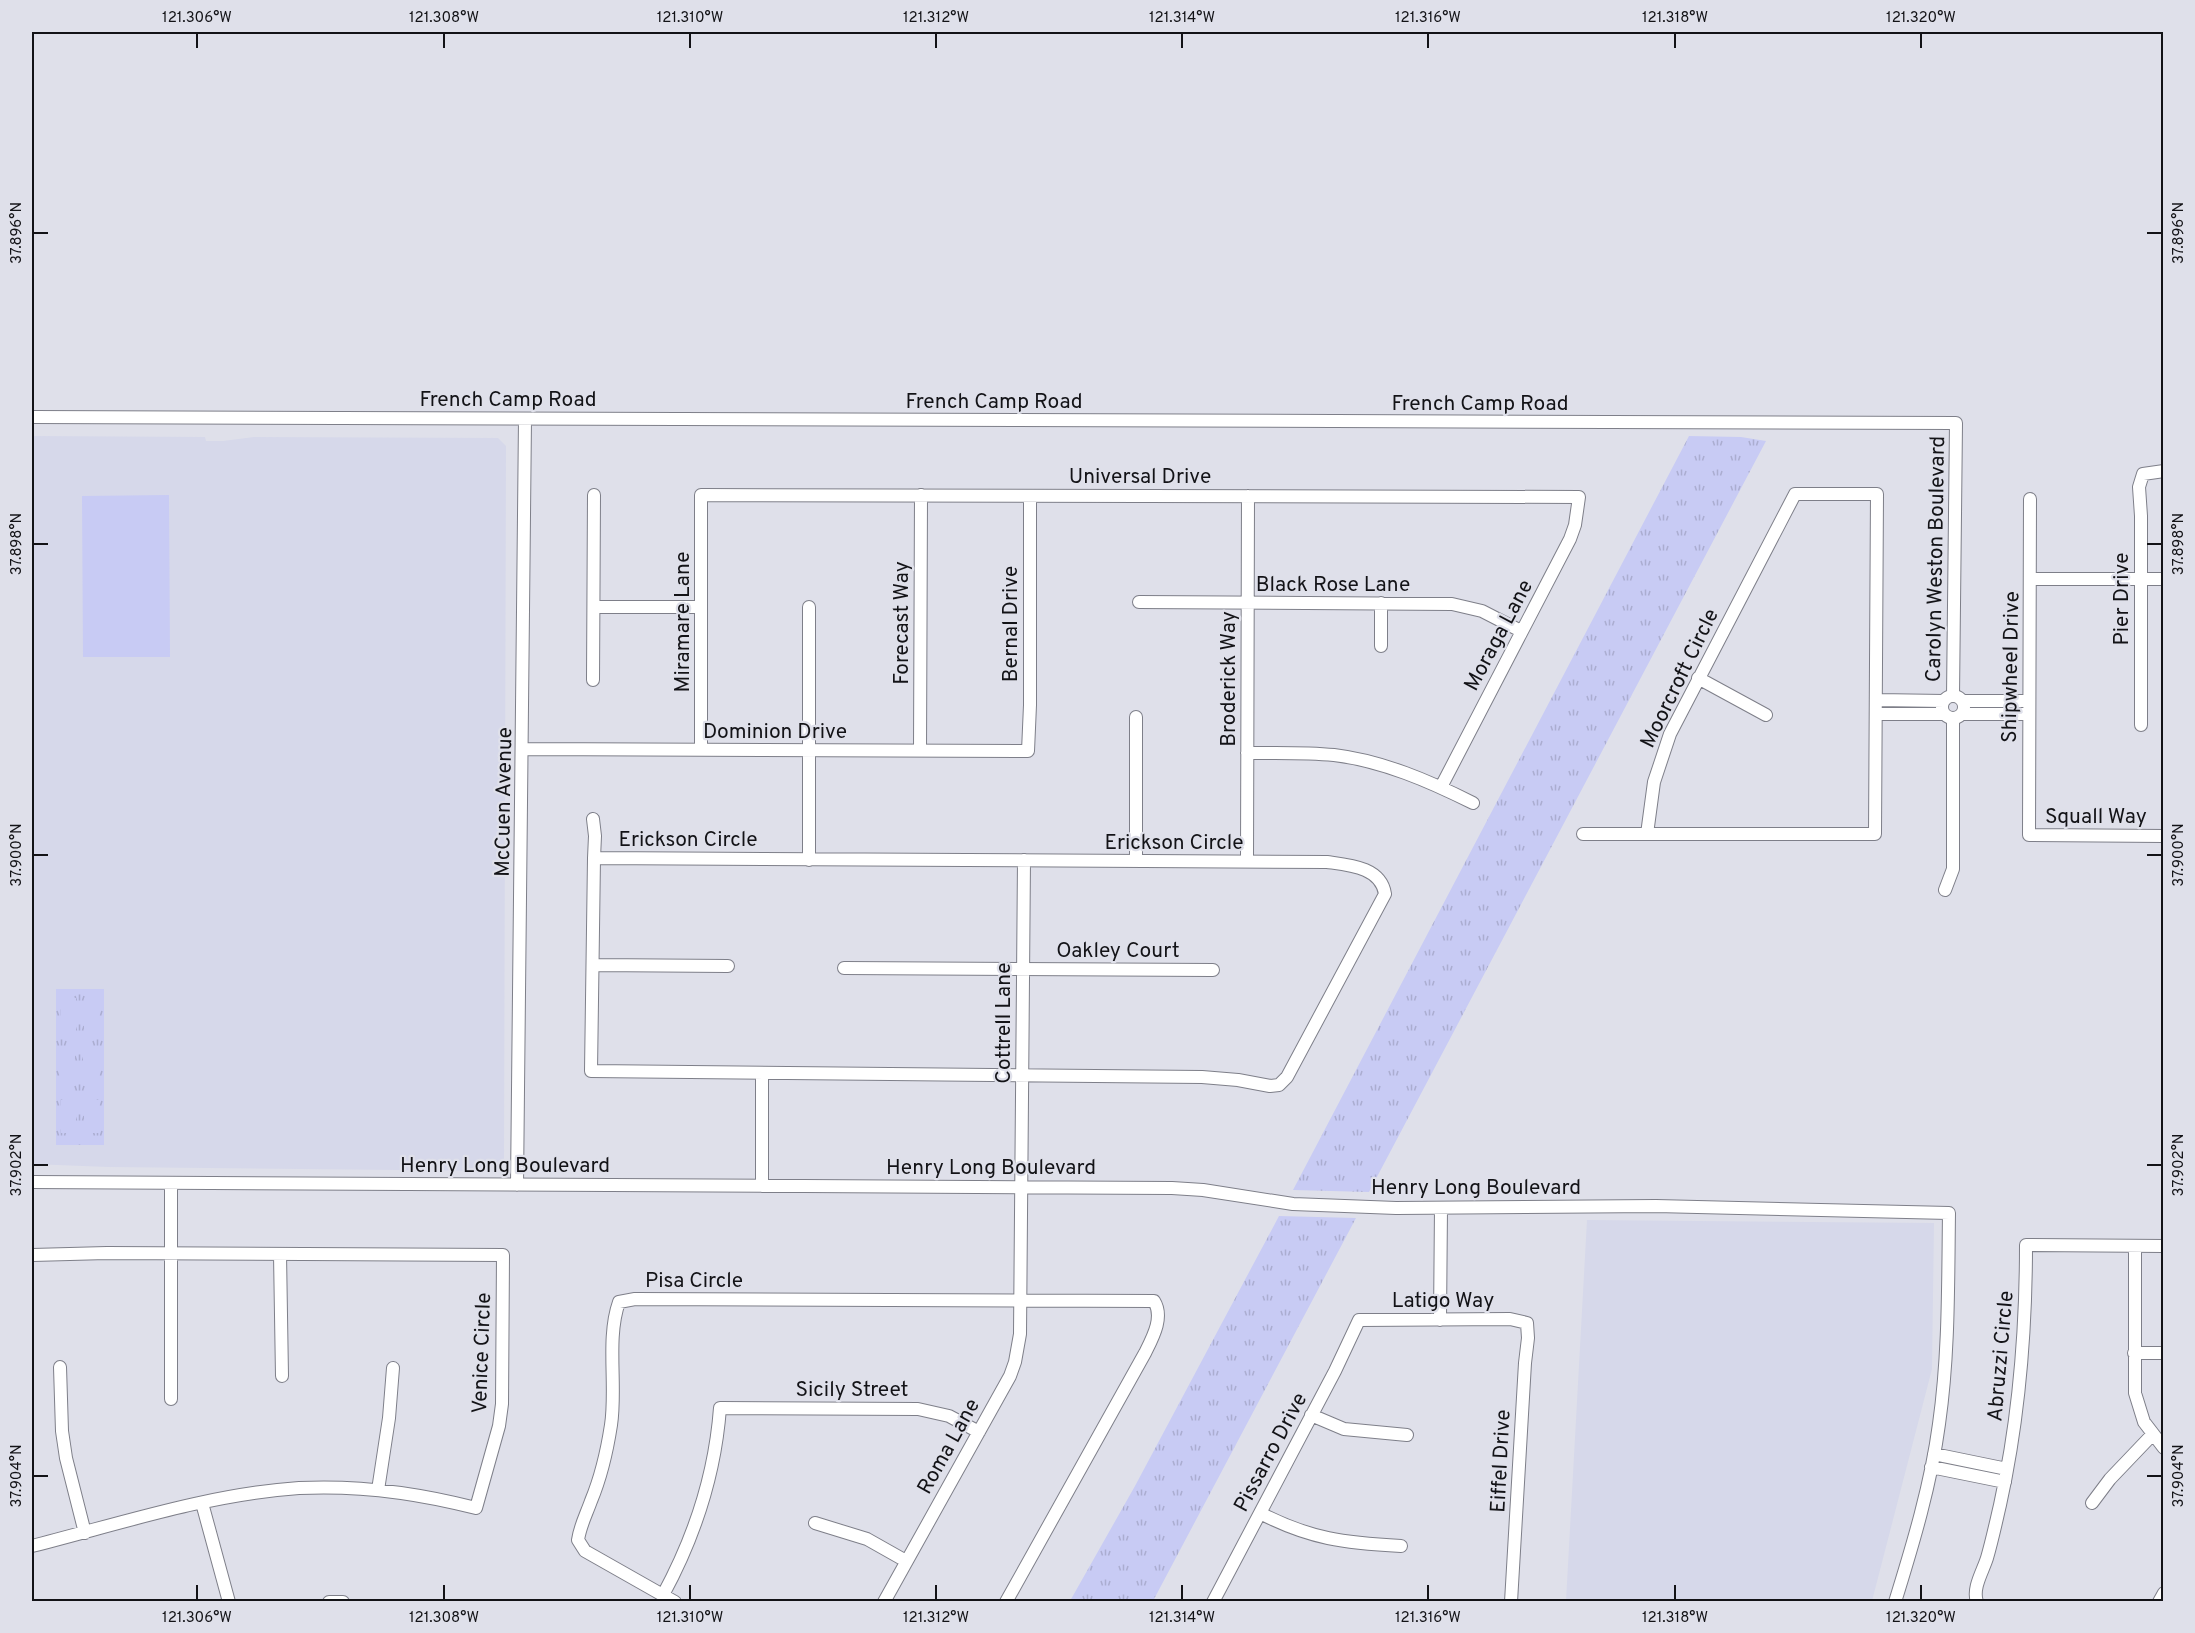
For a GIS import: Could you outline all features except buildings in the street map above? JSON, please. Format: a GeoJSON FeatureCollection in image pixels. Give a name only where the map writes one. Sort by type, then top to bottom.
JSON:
{"type":"FeatureCollection","features":[{"type":"Feature","properties":{"kind":"street","name":"French Camp Road"},"geometry":{"type":"LineString","coordinates":[[32,417],[1956,423]]}},
{"type":"Feature","properties":{"kind":"street","name":"McCuen Avenue"},"geometry":{"type":"LineString","coordinates":[[517,1185],[525,419]]}},
{"type":"Feature","properties":{"kind":"street","name":"Carolyn Weston Boulevard"},"geometry":{"type":"LineString","coordinates":[[1945,890],[1953,869],[1956,423]]}},
{"type":"Feature","properties":{"kind":"street","name":"Pier Drive"},"geometry":{"type":"LineString","coordinates":[[2141,725],[2139,487],[2143,474],[2163,471]]}},
{"type":"Feature","properties":{"kind":"street","name":"Moorcroft Circle"},"geometry":{"type":"LineString","coordinates":[[1795,494],[1877,494],[1877,700],[1875,834],[1647,834],[1651,799],[1661,757],[1670,734],[1795,494]]}},
{"type":"Feature","properties":{"kind":"street"},"geometry":{"type":"LineString","coordinates":[[593,680],[594,495]]}},
{"type":"Feature","properties":{"kind":"street","name":"Universal Drive"},"geometry":{"type":"LineString","coordinates":[[701,495],[1579,497]]}},
{"type":"Feature","properties":{"kind":"street","name":"Miramare Lane"},"geometry":{"type":"LineString","coordinates":[[701,495],[701,750]]}},
{"type":"Feature","properties":{"kind":"street","name":"Forecast Way"},"geometry":{"type":"LineString","coordinates":[[920,751],[921,495]]}},
{"type":"Feature","properties":{"kind":"street","name":"Bernal Drive"},"geometry":{"type":"LineString","coordinates":[[1028,752],[1030,496]]}},
{"type":"Feature","properties":{"kind":"street","name":"Broderick Way"},"geometry":{"type":"LineString","coordinates":[[1247,861],[1248,496]]}},
{"type":"Feature","properties":{"kind":"street","name":"Moraga Lane"},"geometry":{"type":"LineString","coordinates":[[1441,787],[1570,539],[1575,525],[1579,497]]}},
{"type":"Feature","properties":{"kind":"street","name":"Shipwheel Drive"},"geometry":{"type":"LineString","coordinates":[[2029,835],[2030,499]]}},
{"type":"Feature","properties":{"kind":"street"},"geometry":{"type":"LineString","coordinates":[[2031,579],[2163,579]]}},
{"type":"Feature","properties":{"kind":"street","name":"Black Rose Lane"},"geometry":{"type":"LineString","coordinates":[[1139,603],[1452,604],[1488,613],[1521,631]]}},
{"type":"Feature","properties":{"kind":"street"},"geometry":{"type":"LineString","coordinates":[[1381,603],[1381,646]]}},
{"type":"Feature","properties":{"kind":"street"},"geometry":{"type":"LineString","coordinates":[[594,607],[701,607]]}},
{"type":"Feature","properties":{"kind":"street"},"geometry":{"type":"LineString","coordinates":[[809,607],[809,860]]}},
{"type":"Feature","properties":{"kind":"street"},"geometry":{"type":"LineString","coordinates":[[1698,678],[1766,715]]}},
{"type":"Feature","properties":{"kind":"street"},"geometry":{"type":"LineString","coordinates":[[1877,700],[1953,707],[2029,707]]}},
{"type":"Feature","properties":{"kind":"street"},"geometry":{"type":"LineString","coordinates":[[1877,714],[1953,707]]}},
{"type":"Feature","properties":{"kind":"street"},"geometry":{"type":"LineString","coordinates":[[1136,717],[1136,861]]}},
{"type":"Feature","properties":{"kind":"street","name":"Dominion Drive"},"geometry":{"type":"LineString","coordinates":[[523,749],[1028,752]]}},
{"type":"Feature","properties":{"kind":"street"},"geometry":{"type":"LineString","coordinates":[[1247,753],[1309,753],[1345,757],[1388,767],[1441,787],[1473,803]]}},
{"type":"Feature","properties":{"kind":"street"},"geometry":{"type":"LineString","coordinates":[[593,819],[594,858]]}},
{"type":"Feature","properties":{"kind":"street"},"geometry":{"type":"LineString","coordinates":[[1583,834],[1647,834]]}},
{"type":"Feature","properties":{"kind":"street","name":"Squall Way"},"geometry":{"type":"LineString","coordinates":[[2029,835],[2163,836]]}},
{"type":"Feature","properties":{"kind":"street","name":"Erickson Circle"},"geometry":{"type":"LineString","coordinates":[[594,858],[1136,861],[1345,864],[1373,874],[1380,879],[1385,894],[1382,902],[1287,1077],[1279,1085],[1270,1086],[1202,1077],[591,1071],[594,858]]}},
{"type":"Feature","properties":{"kind":"street","name":"Cottrell Lane"},"geometry":{"type":"LineString","coordinates":[[1023,1187],[1024,860]]}},
{"type":"Feature","properties":{"kind":"street"},"geometry":{"type":"LineString","coordinates":[[593,965],[728,966]]}},
{"type":"Feature","properties":{"kind":"street","name":"Oakley Court"},"geometry":{"type":"LineString","coordinates":[[844,968],[1213,970]]}},
{"type":"Feature","properties":{"kind":"street"},"geometry":{"type":"LineString","coordinates":[[762,1072],[762,1186]]}},
{"type":"Feature","properties":{"kind":"street","name":"Henry Long Boulevard"},"geometry":{"type":"LineString","coordinates":[[32,1182],[1172,1188],[1203,1190],[1293,1204],[1441,1208],[1656,1206],[1949,1213],[1947,1345],[1933,1461]]}},
{"type":"Feature","properties":{"kind":"street"},"geometry":{"type":"LineString","coordinates":[[171,1183],[171,1399]]}},
{"type":"Feature","properties":{"kind":"street"},"geometry":{"type":"LineString","coordinates":[[1021,1301],[1023,1187]]}},
{"type":"Feature","properties":{"kind":"street"},"geometry":{"type":"LineString","coordinates":[[1440,1320],[1441,1208]]}},
{"type":"Feature","properties":{"kind":"street","name":"Abruzzi Circle"},"geometry":{"type":"LineString","coordinates":[[1977,1602],[1976,1587],[1987,1557],[2005,1482],[2021,1373],[2026,1245],[2163,1246]]}},
{"type":"Feature","properties":{"kind":"street"},"geometry":{"type":"LineString","coordinates":[[2135,1246],[2134,1393],[2144,1422],[2163,1448]]}},
{"type":"Feature","properties":{"kind":"street"},"geometry":{"type":"LineString","coordinates":[[280,1254],[282,1376]]}},
{"type":"Feature","properties":{"kind":"street","name":"Venice Circle"},"geometry":{"type":"LineString","coordinates":[[32,1255],[503,1255],[502,1404],[499,1426],[476,1508],[443,1499],[378,1490],[300,1488],[267,1491],[202,1503],[32,1546]]}},
{"type":"Feature","properties":{"kind":"street","name":"Pisa Circle"},"geometry":{"type":"LineString","coordinates":[[669,1598],[585,1551],[578,1540],[580,1526],[600,1477],[612,1424],[614,1317],[619,1302],[635,1299],[1154,1301],[1159,1309],[1157,1323],[1145,1353],[1006,1602]]}},
{"type":"Feature","properties":{"kind":"street","name":"Roma Lane"},"geometry":{"type":"LineString","coordinates":[[884,1602],[1010,1376],[1020,1334],[1021,1301]]}},
{"type":"Feature","properties":{"kind":"street","name":"Latigo Way"},"geometry":{"type":"LineString","coordinates":[[1359,1320],[1510,1319],[1527,1323]]}},
{"type":"Feature","properties":{"kind":"street","name":"Pissarro Drive"},"geometry":{"type":"LineString","coordinates":[[1213,1602],[1359,1320]]}},
{"type":"Feature","properties":{"kind":"street","name":"Eiffel Drive"},"geometry":{"type":"LineString","coordinates":[[1511,1602],[1528,1338],[1527,1323]]}},
{"type":"Feature","properties":{"kind":"street"},"geometry":{"type":"LineString","coordinates":[[2134,1353],[2163,1353]]}},
{"type":"Feature","properties":{"kind":"street"},"geometry":{"type":"LineString","coordinates":[[60,1367],[63,1440],[85,1533]]}},
{"type":"Feature","properties":{"kind":"street"},"geometry":{"type":"LineString","coordinates":[[378,1490],[389,1418],[393,1368]]}},
{"type":"Feature","properties":{"kind":"street","name":"Sicily Street"},"geometry":{"type":"LineString","coordinates":[[669,1598],[700,1513],[715,1451],[720,1408],[918,1409],[949,1416],[979,1432]]}},
{"type":"Feature","properties":{"kind":"street"},"geometry":{"type":"LineString","coordinates":[[1311,1415],[1344,1429],[1407,1435]]}},
{"type":"Feature","properties":{"kind":"street"},"geometry":{"type":"LineString","coordinates":[[2092,1503],[2117,1471],[2152,1435]]}},
{"type":"Feature","properties":{"kind":"street"},"geometry":{"type":"LineString","coordinates":[[1933,1461],[2007,1469]]}},
{"type":"Feature","properties":{"kind":"street"},"geometry":{"type":"LineString","coordinates":[[1933,1461],[2005,1482]]}},
{"type":"Feature","properties":{"kind":"street"},"geometry":{"type":"LineString","coordinates":[[1895,1602],[1933,1461]]}},
{"type":"Feature","properties":{"kind":"street"},"geometry":{"type":"LineString","coordinates":[[202,1503],[229,1602]]}},
{"type":"Feature","properties":{"kind":"street"},"geometry":{"type":"LineString","coordinates":[[1260,1513],[1282,1525],[1323,1539],[1401,1546]]}},
{"type":"Feature","properties":{"kind":"street"},"geometry":{"type":"LineString","coordinates":[[815,1523],[867,1539],[906,1561]]}},
{"type":"Feature","properties":{"kind":"street"},"geometry":{"type":"LineString","coordinates":[[2159,1602],[2163,1593]]}},
{"type":"Feature","properties":{"kind":"street"},"geometry":{"type":"LineString","coordinates":[[329,1602],[343,1602]]}},
{"type":"Feature","properties":{"kind":"shaded area"},"geometry":{"type":"Polygon","coordinates":[[[32,436],[205,437],[206,441],[254,437],[498,438],[506,446],[504,1161],[494,1171],[108,1167],[32,1164],[32,436]]]}},
{"type":"Feature","properties":{"kind":"shaded area"},"geometry":{"type":"Polygon","coordinates":[[[1587,1220],[1934,1223],[1932,1369],[1872,1601],[1566,1601],[1587,1220]]]}},
{"type":"Feature","properties":{"kind":"green space"},"geometry":{"type":"Polygon","coordinates":[[[1689,436],[1741,437],[1766,441],[1369,1192],[1293,1190],[1689,436]]]}},
{"type":"Feature","properties":{"kind":"green space"},"geometry":{"type":"Polygon","coordinates":[[[169,495],[170,657],[83,657],[82,496],[169,495]]]}},
{"type":"Feature","properties":{"kind":"green space"},"geometry":{"type":"Polygon","coordinates":[[[56,989],[104,989],[104,1145],[56,1145],[56,989]]]}},
{"type":"Feature","properties":{"kind":"green space"},"geometry":{"type":"Polygon","coordinates":[[[61,998],[76,998],[76,1032],[61,1032],[61,998]]]}},
{"type":"Feature","properties":{"kind":"green space"},"geometry":{"type":"Polygon","coordinates":[[[84,998],[99,998],[99,1031],[84,1031],[84,998]]]}},
{"type":"Feature","properties":{"kind":"green space"},"geometry":{"type":"Polygon","coordinates":[[[60,1049],[75,1049],[75,1082],[60,1082],[60,1049]]]}},
{"type":"Feature","properties":{"kind":"green space"},"geometry":{"type":"Polygon","coordinates":[[[83,1049],[99,1049],[99,1082],[83,1082],[83,1049]]]}},
{"type":"Feature","properties":{"kind":"green space"},"geometry":{"type":"Polygon","coordinates":[[[61,1100],[76,1100],[76,1133],[61,1133],[61,1100]]]}},
{"type":"Feature","properties":{"kind":"green space"},"geometry":{"type":"Polygon","coordinates":[[[84,1100],[99,1100],[99,1133],[84,1133],[84,1100]]]}},
{"type":"Feature","properties":{"kind":"green space"},"geometry":{"type":"Polygon","coordinates":[[[1279,1216],[1356,1218],[1153,1601],[1070,1601],[1135,1486],[1279,1216]]]}}]}
